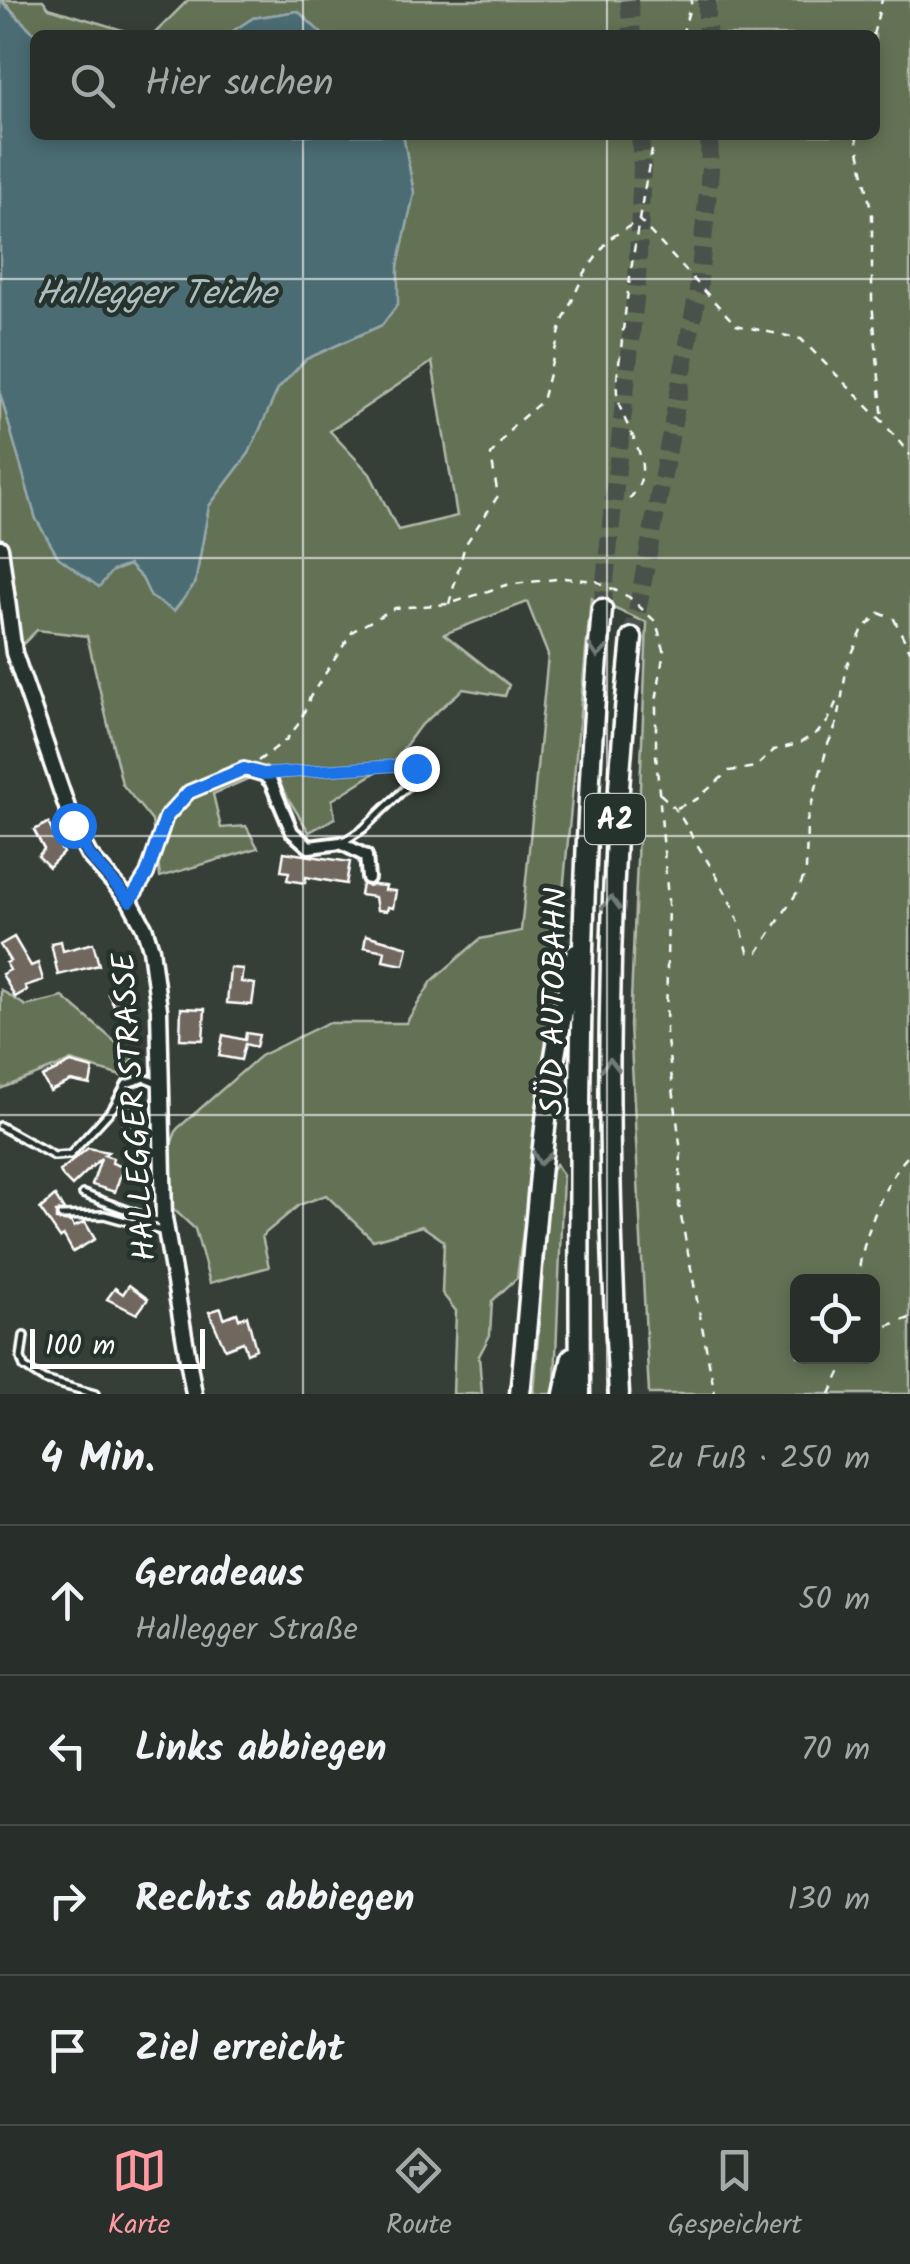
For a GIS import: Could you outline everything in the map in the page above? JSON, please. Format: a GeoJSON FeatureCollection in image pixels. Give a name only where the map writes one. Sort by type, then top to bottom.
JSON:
{"type":"FeatureCollection","features":[{"type":"Feature","properties":{"kind":"highway","name":"SÜD AUTOBAHN"},"geometry":{"type":"LineString","coordinates":[[580,1394],[584,924],[589,764],[602,609]]}},
{"type":"Feature","properties":{"kind":"highway","name":"SÜD AUTOBAHN"},"geometry":{"type":"LineString","coordinates":[[619,1394],[610,1126],[611,904],[618,766],[632,638]]}},
{"type":"Feature","properties":{"kind":"highway"},"geometry":{"type":"LineString","coordinates":[[520,1394],[540,1160],[566,991],[584,924]]}},
{"type":"Feature","properties":{"kind":"highway"},"geometry":{"type":"LineString","coordinates":[[564,1394],[579,1327]]}},
{"type":"Feature","properties":{"kind":"highway"},"geometry":{"type":"LineString","coordinates":[[616,1338],[628,1394]]}},
{"type":"Feature","properties":{"kind":"main road","name":"HALLEGGER STRASSE"},"geometry":{"type":"LineString","coordinates":[[0,548],[14,653],[73,825],[89,855],[130,901],[150,949],[159,1010],[166,1228],[194,1394]]}},
{"type":"Feature","properties":{"kind":"street"},"geometry":{"type":"LineString","coordinates":[[130,901],[147,874],[166,817],[189,792],[244,769],[264,774],[271,782],[292,832],[309,847],[341,843],[366,856],[368,878]]}},
{"type":"Feature","properties":{"kind":"lane"},"geometry":{"type":"LineString","coordinates":[[264,774],[405,765],[416,768],[416,778],[363,829],[341,843]]}},
{"type":"Feature","properties":{"kind":"lane"},"geometry":{"type":"LineString","coordinates":[[0,1126],[54,1156],[70,1155],[113,1108],[126,1084],[146,1078],[162,1085]]}},
{"type":"Feature","properties":{"kind":"lane"},"geometry":{"type":"LineString","coordinates":[[83,1194],[166,1228]]}},
{"type":"Feature","properties":{"kind":"lane"},"geometry":{"type":"LineString","coordinates":[[61,1216],[104,1215],[166,1228]]}},
{"type":"Feature","properties":{"kind":"lane"},"geometry":{"type":"LineString","coordinates":[[24,1336],[21,1358],[32,1374],[94,1394]]}},
{"type":"Feature","properties":{"kind":"path"},"geometry":{"type":"LineString","coordinates":[[683,30],[692,0]]}},
{"type":"Feature","properties":{"kind":"path"},"geometry":{"type":"LineString","coordinates":[[874,30],[882,0]]}},
{"type":"Feature","properties":{"kind":"path"},"geometry":{"type":"LineString","coordinates":[[629,498],[636,491],[642,472],[638,450],[618,400],[620,368],[639,220],[654,140]]}},
{"type":"Feature","properties":{"kind":"path"},"geometry":{"type":"LineString","coordinates":[[857,140],[872,215],[872,302],[883,422]]}},
{"type":"Feature","properties":{"kind":"path"},"geometry":{"type":"LineString","coordinates":[[639,220],[736,325],[801,339],[910,455]]}},
{"type":"Feature","properties":{"kind":"path"},"geometry":{"type":"LineString","coordinates":[[449,604],[465,545],[498,496],[491,455],[515,424],[542,401],[562,323],[584,274],[609,239],[639,220]]}},
{"type":"Feature","properties":{"kind":"path"},"geometry":{"type":"LineString","coordinates":[[659,794],[677,808],[728,892],[748,952],[758,952],[798,892],[806,871],[807,821],[838,721],[847,665],[862,630],[879,613],[894,619],[910,650]]}},
{"type":"Feature","properties":{"kind":"path"},"geometry":{"type":"LineString","coordinates":[[677,808],[697,799],[730,771],[756,767],[774,750],[798,744],[818,732],[828,721],[841,692]]}},
{"type":"Feature","properties":{"kind":"path"},"geometry":{"type":"LineString","coordinates":[[859,1274],[874,1217],[899,1165],[910,1154]]}},
{"type":"Feature","properties":{"kind":"path"},"geometry":{"type":"LineString","coordinates":[[880,1329],[910,1318]]}},
{"type":"Feature","properties":{"kind":"path"},"geometry":{"type":"LineString","coordinates":[[830,1394],[844,1364]]}},
{"type":"Feature","properties":{"kind":"green space"},"geometry":{"type":"Polygon","coordinates":[[[2,0],[43,0],[49,8],[122,30],[31,30],[2,0]]]}},
{"type":"Feature","properties":{"kind":"green space"},"geometry":{"type":"Polygon","coordinates":[[[188,0],[910,0],[910,1394],[649,1394],[630,1025],[647,623],[591,598],[552,1008],[517,1278],[492,1301],[490,1335],[479,1356],[482,1394],[453,1394],[456,1311],[442,1293],[444,1241],[422,1226],[373,1240],[326,1195],[299,1205],[262,1236],[269,1267],[210,1283],[195,1229],[169,1205],[168,1152],[177,1129],[260,1056],[327,1023],[406,1023],[432,981],[480,939],[521,931],[548,655],[527,602],[444,634],[509,685],[505,696],[463,689],[419,727],[395,760],[332,800],[335,818],[309,832],[270,769],[213,794],[221,828],[246,826],[258,848],[160,877],[152,821],[122,784],[87,636],[37,630],[14,653],[0,548],[0,393],[36,519],[112,571],[129,565],[142,578],[151,597],[195,584],[209,506],[249,453],[277,389],[306,359],[382,325],[397,304],[398,266],[414,193],[404,140],[880,140],[880,30],[318,30],[298,11],[253,18],[235,30],[158,30],[188,0]],[[432,362],[330,431],[370,474],[398,530],[457,516],[432,362]]]}},
{"type":"Feature","properties":{"kind":"green space"},"geometry":{"type":"Polygon","coordinates":[[[1,990],[26,1006],[63,997],[134,1058],[121,1076],[71,1061],[0,1089],[1,990]]]}},
{"type":"Feature","properties":{"kind":"green space"},"geometry":{"type":"Polygon","coordinates":[[[556,1164],[563,1175],[555,1382],[553,1394],[534,1394],[550,1172],[556,1164]]]}},
{"type":"Feature","properties":{"kind":"water","name":"Hallegger Teiche"},"geometry":{"type":"Polygon","coordinates":[[[0,0],[31,30],[30,140],[404,140],[414,193],[398,266],[398,304],[382,325],[306,359],[278,389],[249,453],[209,506],[195,584],[174,611],[151,597],[142,578],[129,565],[112,571],[99,587],[58,557],[36,519],[0,393],[0,0]]]}},
{"type":"Feature","properties":{"kind":"water"},"geometry":{"type":"Polygon","coordinates":[[[298,11],[318,30],[235,30],[253,18],[298,11]]]}},
{"type":"Feature","properties":{"kind":"building"},"geometry":{"type":"Polygon","coordinates":[[[48,823],[63,853],[49,867],[38,856],[44,849],[34,830],[48,823]]]}},
{"type":"Feature","properties":{"kind":"building"},"geometry":{"type":"Polygon","coordinates":[[[284,852],[350,862],[346,884],[306,877],[305,883],[287,880],[289,872],[281,871],[284,852]]]}},
{"type":"Feature","properties":{"kind":"building"},"geometry":{"type":"Polygon","coordinates":[[[362,884],[396,891],[393,908],[377,910],[375,897],[360,895],[362,884]]]}},
{"type":"Feature","properties":{"kind":"building"},"geometry":{"type":"Polygon","coordinates":[[[366,935],[408,947],[404,965],[383,961],[385,951],[364,947],[366,935]]]}},
{"type":"Feature","properties":{"kind":"building"},"geometry":{"type":"Polygon","coordinates":[[[14,937],[31,966],[38,963],[43,980],[25,986],[27,990],[15,997],[2,974],[10,970],[6,963],[10,961],[0,945],[14,937]]]}},
{"type":"Feature","properties":{"kind":"building"},"geometry":{"type":"Polygon","coordinates":[[[61,941],[63,951],[93,943],[99,965],[58,975],[51,943],[61,941]]]}},
{"type":"Feature","properties":{"kind":"building"},"geometry":{"type":"Polygon","coordinates":[[[230,968],[243,969],[241,982],[255,984],[252,1005],[227,1003],[230,968]]]}},
{"type":"Feature","properties":{"kind":"building"},"geometry":{"type":"Polygon","coordinates":[[[122,987],[138,1017],[124,1025],[108,994],[122,987]]]}},
{"type":"Feature","properties":{"kind":"building"},"geometry":{"type":"Polygon","coordinates":[[[181,1008],[205,1009],[203,1040],[180,1039],[181,1008]]]}},
{"type":"Feature","properties":{"kind":"building"},"geometry":{"type":"Polygon","coordinates":[[[246,1033],[259,1035],[256,1047],[245,1044],[241,1060],[219,1056],[223,1035],[245,1040],[246,1033]]]}},
{"type":"Feature","properties":{"kind":"building"},"geometry":{"type":"Polygon","coordinates":[[[71,1063],[93,1069],[90,1085],[71,1081],[50,1091],[42,1077],[71,1063]]]}},
{"type":"Feature","properties":{"kind":"building"},"geometry":{"type":"Polygon","coordinates":[[[130,1106],[151,1114],[143,1136],[122,1128],[130,1106]]]}},
{"type":"Feature","properties":{"kind":"building"},"geometry":{"type":"Polygon","coordinates":[[[88,1148],[108,1152],[104,1155],[123,1167],[115,1192],[92,1185],[101,1158],[72,1186],[63,1177],[60,1171],[88,1148]]]}},
{"type":"Feature","properties":{"kind":"building"},"geometry":{"type":"Polygon","coordinates":[[[55,1196],[64,1210],[56,1212],[56,1220],[71,1222],[74,1227],[85,1222],[95,1239],[73,1252],[40,1209],[55,1196]]]}},
{"type":"Feature","properties":{"kind":"building"},"geometry":{"type":"Polygon","coordinates":[[[129,1285],[148,1299],[137,1314],[107,1299],[115,1288],[123,1294],[129,1285]]]}},
{"type":"Feature","properties":{"kind":"building"},"geometry":{"type":"Polygon","coordinates":[[[221,1308],[224,1318],[237,1313],[239,1319],[247,1316],[256,1349],[247,1353],[243,1342],[225,1349],[209,1312],[221,1308]]]}},
{"type":"Feature","properties":{"kind":"tunnel"},"geometry":{"type":"LineString","coordinates":[[629,0],[632,30]]}},
{"type":"Feature","properties":{"kind":"tunnel"},"geometry":{"type":"LineString","coordinates":[[707,0],[707,30]]}},
{"type":"Feature","properties":{"kind":"tunnel"},"geometry":{"type":"LineString","coordinates":[[602,609],[637,281],[640,140]]}},
{"type":"Feature","properties":{"kind":"tunnel"},"geometry":{"type":"LineString","coordinates":[[632,638],[698,291],[710,171],[709,140]]}},
{"type":"Feature","properties":{"kind":"route"},"geometry":{"type":"LineString","coordinates":[[73,825],[89,855],[130,901],[147,874],[166,817],[189,792],[244,769],[264,774],[405,765],[416,768]]}}]}
